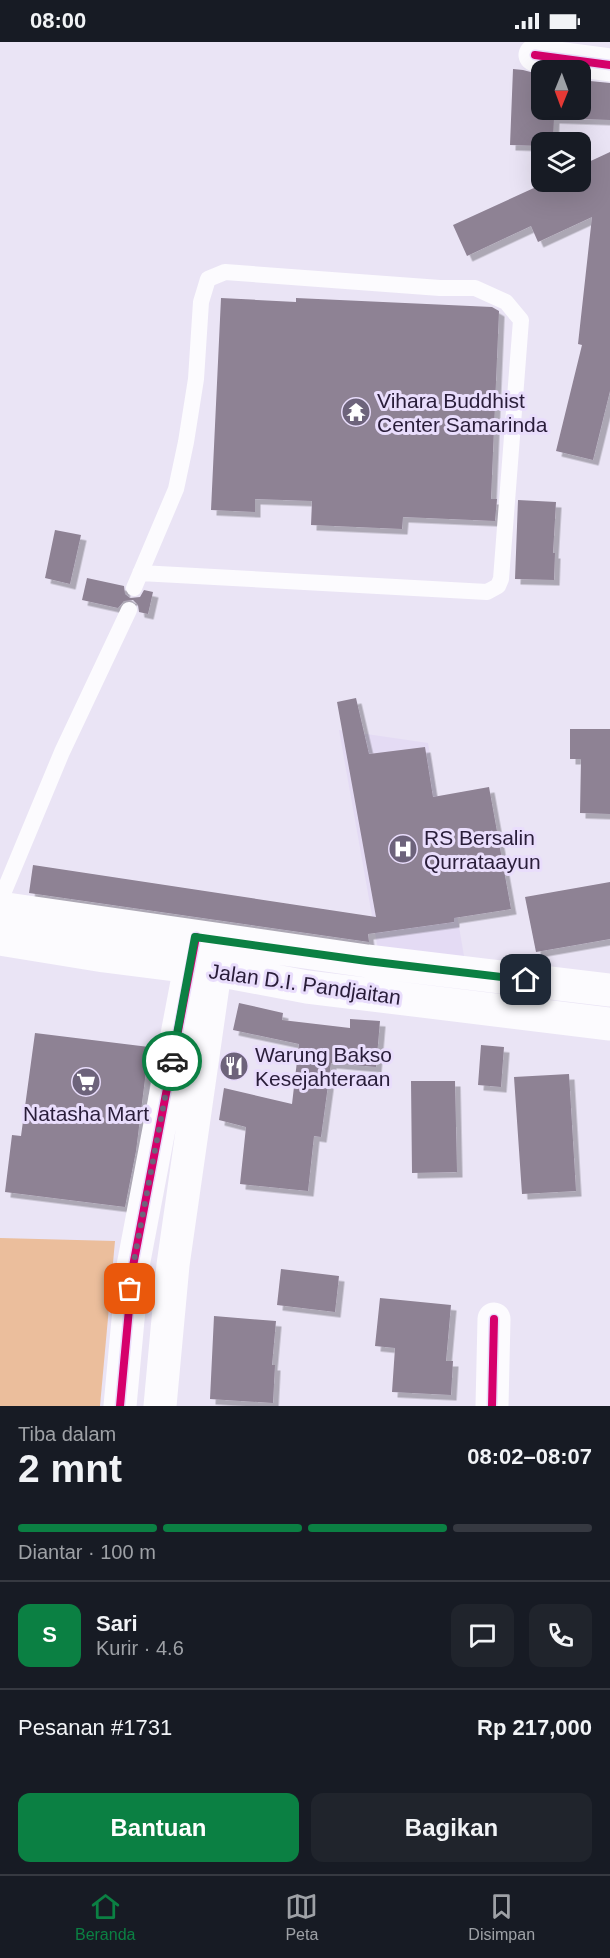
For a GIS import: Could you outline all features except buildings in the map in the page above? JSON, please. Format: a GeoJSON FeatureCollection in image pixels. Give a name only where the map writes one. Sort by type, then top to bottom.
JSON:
{"type":"FeatureCollection","features":[{"type":"Feature","properties":{"kind":"main road"},"geometry":{"type":"LineString","coordinates":[[534,55],[610,65]]}},
{"type":"Feature","properties":{"kind":"main road"},"geometry":{"type":"LineString","coordinates":[[0,908],[205,953],[367,961],[610,990]]}},
{"type":"Feature","properties":{"kind":"main road","name":"Jalan D.I. Pandjaitan"},"geometry":{"type":"LineString","coordinates":[[0,939],[104,956],[205,953],[307,987],[610,1024]]}},
{"type":"Feature","properties":{"kind":"main road"},"geometry":{"type":"LineString","coordinates":[[120,1406],[133,1266],[205,953]]}},
{"type":"Feature","properties":{"kind":"main road"},"geometry":{"type":"LineString","coordinates":[[160,1406],[205,953]]}},
{"type":"Feature","properties":{"kind":"main road"},"geometry":{"type":"LineString","coordinates":[[492,1406],[494,1319]]}},
{"type":"Feature","properties":{"kind":"lane"},"geometry":{"type":"LineString","coordinates":[[225,272],[440,288],[475,288],[506,302],[521,320],[501,579],[498,586],[487,592],[137,581],[178,480],[196,379],[201,302],[208,279],[225,272]]}},
{"type":"Feature","properties":{"kind":"lane"},"geometry":{"type":"LineString","coordinates":[[0,901],[62,752],[129,610]]}},
{"type":"Feature","properties":{"kind":"shaded area","name":"RS Bersalin Qurrataayun"},"geometry":{"type":"Polygon","coordinates":[[[339,730],[428,743],[465,962],[379,955],[339,730]]]}},
{"type":"Feature","properties":{"kind":"shaded area"},"geometry":{"type":"Polygon","coordinates":[[[0,1238],[115,1241],[100,1406],[0,1406],[0,1238]]]}},
{"type":"Feature","properties":{"kind":"cycle path"},"geometry":{"type":"LineString","coordinates":[[535,55],[610,65]]}},
{"type":"Feature","properties":{"kind":"cycle path"},"geometry":{"type":"LineString","coordinates":[[120,1406],[133,1266],[196,937]]}},
{"type":"Feature","properties":{"kind":"cycle path"},"geometry":{"type":"LineString","coordinates":[[492,1406],[494,1319]]}},
{"type":"Feature","properties":{"kind":"way so far"},"geometry":{"type":"LineString","coordinates":[[130,1289],[172,1061]]}},
{"type":"Feature","properties":{"kind":"place","name":"Vihara Buddhist Center Samarinda"},"geometry":{"type":"Point","coordinates":[356,412]}},
{"type":"Feature","properties":{"kind":"place","name":"RS Bersalin Qurrataayun"},"geometry":{"type":"Point","coordinates":[403,849]}},
{"type":"Feature","properties":{"kind":"place","name":"Warung Bakso Kesejahteraan"},"geometry":{"type":"Point","coordinates":[234,1066]}},
{"type":"Feature","properties":{"kind":"place","name":"Natasha Mart"},"geometry":{"type":"Point","coordinates":[86,1082]}},
{"type":"Feature","properties":{"kind":"route"},"geometry":{"type":"LineString","coordinates":[[172,1061],[195,937],[526,980]]}}]}
